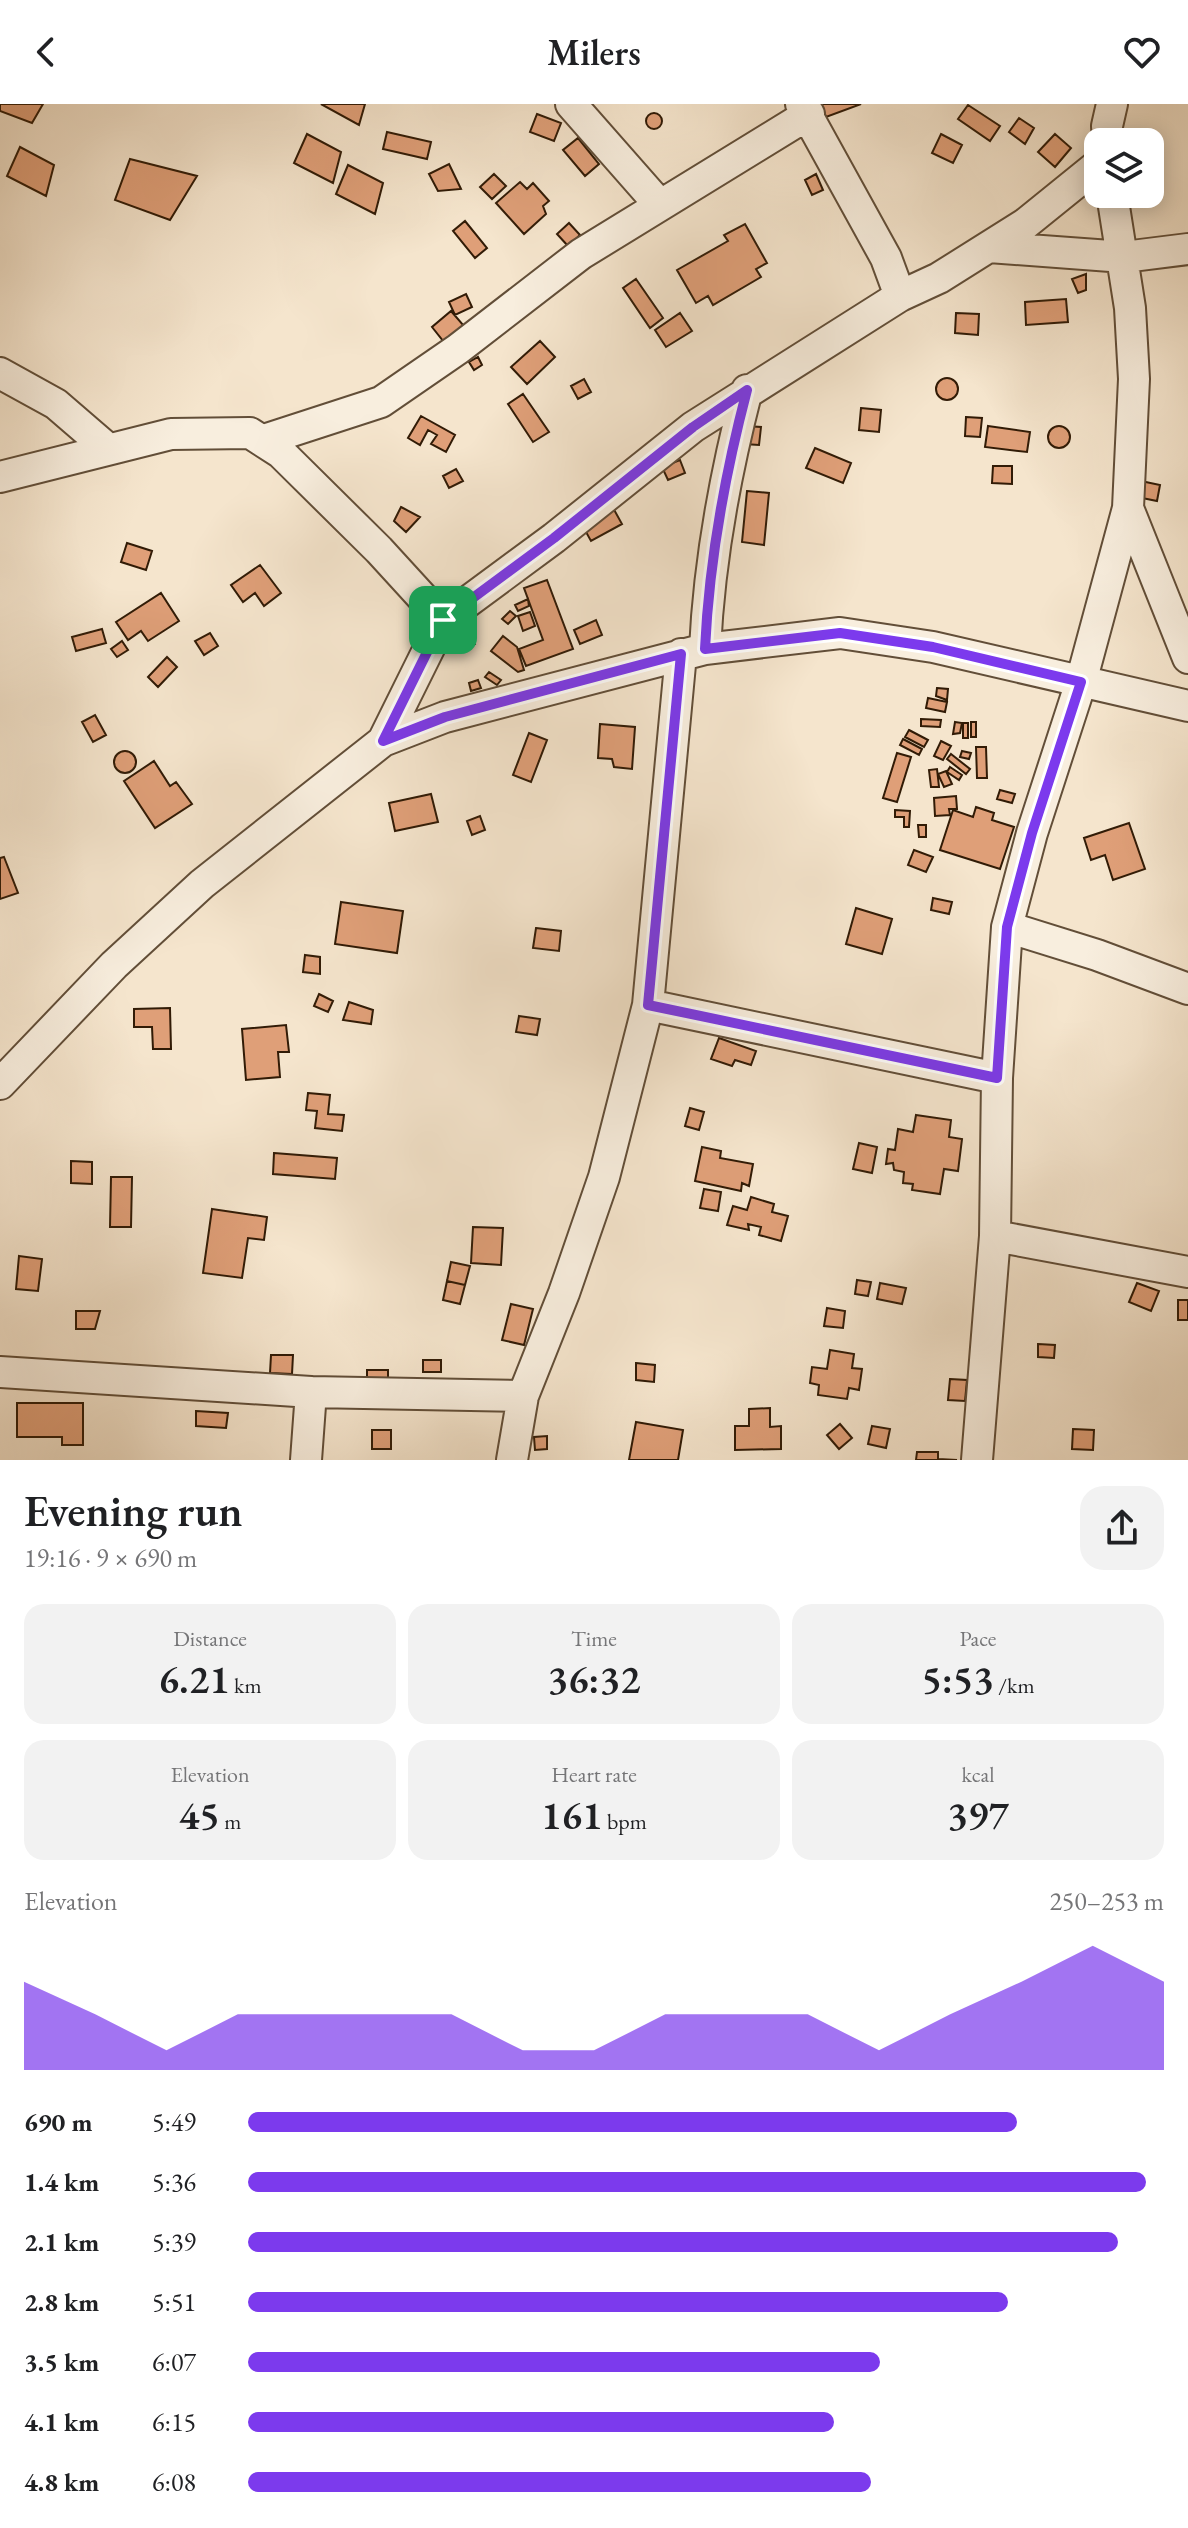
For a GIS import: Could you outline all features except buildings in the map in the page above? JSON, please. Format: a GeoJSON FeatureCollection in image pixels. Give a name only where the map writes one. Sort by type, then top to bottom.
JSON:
{"type":"FeatureCollection","features":[{"type":"Feature","properties":{"kind":"street"},"geometry":{"type":"LineString","coordinates":[[571,104],[658,203]]}},
{"type":"Feature","properties":{"kind":"street"},"geometry":{"type":"LineString","coordinates":[[264,440],[381,402],[458,349],[581,254],[658,203],[729,165],[805,109],[886,258],[900,296]]}},
{"type":"Feature","properties":{"kind":"street"},"geometry":{"type":"LineString","coordinates":[[383,741],[443,620],[554,538],[693,427],[900,296],[939,278],[1025,224],[1084,176]]}},
{"type":"Feature","properties":{"kind":"street"},"geometry":{"type":"LineString","coordinates":[[977,1460],[995,1236],[997,1078],[1007,927],[1032,833],[1081,682],[1128,508],[1134,379],[1124,257],[1115,208]]}},
{"type":"Feature","properties":{"kind":"street"},"geometry":{"type":"LineString","coordinates":[[989,247],[1124,257],[1188,249]]}},
{"type":"Feature","properties":{"kind":"street"},"geometry":{"type":"LineString","coordinates":[[0,373],[56,404],[107,448]]}},
{"type":"Feature","properties":{"kind":"street"},"geometry":{"type":"LineString","coordinates":[[512,1460],[523,1396],[604,1177],[648,1005],[693,652],[707,603],[731,450],[747,390]]}},
{"type":"Feature","properties":{"kind":"street"},"geometry":{"type":"LineString","coordinates":[[0,477],[171,434],[237,431],[264,440],[379,550],[443,620]]}},
{"type":"Feature","properties":{"kind":"street"},"geometry":{"type":"LineString","coordinates":[[1128,508],[1188,658]]}},
{"type":"Feature","properties":{"kind":"street"},"geometry":{"type":"LineString","coordinates":[[0,1084],[114,965],[202,884],[383,741],[445,717],[693,652],[840,633],[933,647],[1188,706]]}},
{"type":"Feature","properties":{"kind":"street"},"geometry":{"type":"LineString","coordinates":[[1007,927],[1097,955],[1188,989]]}},
{"type":"Feature","properties":{"kind":"street"},"geometry":{"type":"LineString","coordinates":[[648,1005],[997,1078]]}},
{"type":"Feature","properties":{"kind":"street"},"geometry":{"type":"LineString","coordinates":[[995,1236],[1188,1272]]}},
{"type":"Feature","properties":{"kind":"street"},"geometry":{"type":"LineString","coordinates":[[0,1372],[311,1392],[523,1396]]}},
{"type":"Feature","properties":{"kind":"street"},"geometry":{"type":"LineString","coordinates":[[306,1460],[311,1392]]}},
{"type":"Feature","properties":{"kind":"route"},"geometry":{"type":"LineString","coordinates":[[747,390],[731,450],[719,524],[707,603],[705,649],[840,633],[933,647],[1081,682],[1032,833],[1007,927],[997,1078],[648,1005],[681,654],[445,717],[383,741],[443,620],[554,538],[693,427],[747,390]]}}]}
